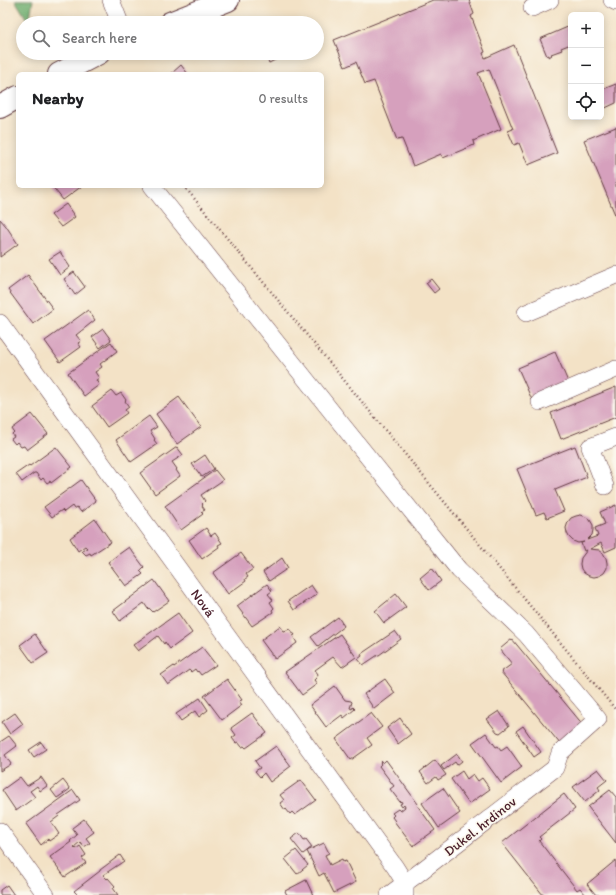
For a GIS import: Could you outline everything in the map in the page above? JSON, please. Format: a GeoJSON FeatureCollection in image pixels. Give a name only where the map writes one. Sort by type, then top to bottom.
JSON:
{"type":"FeatureCollection","features":[{"type":"Feature","properties":{"kind":"main road"},"geometry":{"type":"LineString","coordinates":[[188,16],[228,0]]}},
{"type":"Feature","properties":{"kind":"main road"},"geometry":{"type":"LineString","coordinates":[[63,72],[86,60]]}},
{"type":"Feature","properties":{"kind":"main road"},"geometry":{"type":"LineString","coordinates":[[0,107],[16,98]]}},
{"type":"Feature","properties":{"kind":"street"},"geometry":{"type":"LineString","coordinates":[[111,0],[117,16]]}},
{"type":"Feature","properties":{"kind":"street"},"geometry":{"type":"LineString","coordinates":[[532,8],[550,0]]}},
{"type":"Feature","properties":{"kind":"street"},"geometry":{"type":"LineString","coordinates":[[612,0],[616,2]]}},
{"type":"Feature","properties":{"kind":"street","name":"Dukel. hrdinov"},"geometry":{"type":"LineString","coordinates":[[154,188],[459,570],[526,634],[598,719],[560,753],[555,768],[405,889],[389,895]]}},
{"type":"Feature","properties":{"kind":"street"},"geometry":{"type":"LineString","coordinates":[[526,313],[616,275]]}},
{"type":"Feature","properties":{"kind":"street","name":"Nová"},"geometry":{"type":"LineString","coordinates":[[0,323],[390,861],[405,889]]}},
{"type":"Feature","properties":{"kind":"street"},"geometry":{"type":"LineString","coordinates":[[540,402],[616,368]]}},
{"type":"Feature","properties":{"kind":"street"},"geometry":{"type":"LineString","coordinates":[[605,486],[590,447],[616,437]]}},
{"type":"Feature","properties":{"kind":"street"},"geometry":{"type":"LineString","coordinates":[[0,831],[46,895]]}},
{"type":"Feature","properties":{"kind":"path"},"geometry":{"type":"LineString","coordinates":[[186,188],[616,710]]}},
{"type":"Feature","properties":{"kind":"green space"},"geometry":{"type":"Polygon","coordinates":[[[15,0],[33,0],[30,16],[25,16],[15,0]]]}},
{"type":"Feature","properties":{"kind":"building"},"geometry":{"type":"Polygon","coordinates":[[[433,0],[469,0],[474,14],[471,16],[485,52],[483,53],[485,58],[514,45],[557,153],[528,165],[519,143],[514,145],[508,131],[513,129],[489,69],[478,73],[501,129],[473,141],[474,145],[443,158],[441,154],[413,166],[402,139],[397,140],[374,81],[365,84],[356,62],[345,67],[334,40],[433,0]]]}},
{"type":"Feature","properties":{"kind":"building"},"geometry":{"type":"Polygon","coordinates":[[[568,27],[568,45],[561,48],[562,50],[551,54],[552,55],[549,57],[549,55],[547,56],[540,39],[568,27]]]}},
{"type":"Feature","properties":{"kind":"building"},"geometry":{"type":"Polygon","coordinates":[[[267,60],[275,60],[269,63],[267,60]]]}},
{"type":"Feature","properties":{"kind":"building"},"geometry":{"type":"Polygon","coordinates":[[[181,65],[186,72],[173,72],[181,65]]]}},
{"type":"Feature","properties":{"kind":"building"},"geometry":{"type":"Polygon","coordinates":[[[616,84],[616,103],[604,109],[604,89],[616,84]]]}},
{"type":"Feature","properties":{"kind":"building"},"geometry":{"type":"Polygon","coordinates":[[[616,127],[616,217],[584,140],[616,127]]]}},
{"type":"Feature","properties":{"kind":"building"},"geometry":{"type":"Polygon","coordinates":[[[54,188],[79,188],[63,200],[54,188]]]}},
{"type":"Feature","properties":{"kind":"building"},"geometry":{"type":"Polygon","coordinates":[[[66,204],[75,217],[61,227],[51,215],[66,204]]]}},
{"type":"Feature","properties":{"kind":"building"},"geometry":{"type":"Polygon","coordinates":[[[0,219],[18,244],[0,257],[0,219]]]}},
{"type":"Feature","properties":{"kind":"building"},"geometry":{"type":"Polygon","coordinates":[[[60,252],[70,267],[60,275],[49,259],[60,252]]]}},
{"type":"Feature","properties":{"kind":"building"},"geometry":{"type":"Polygon","coordinates":[[[74,272],[85,287],[75,295],[64,279],[74,272]]]}},
{"type":"Feature","properties":{"kind":"building"},"geometry":{"type":"Polygon","coordinates":[[[28,275],[53,309],[33,324],[8,290],[28,275]]]}},
{"type":"Feature","properties":{"kind":"building"},"geometry":{"type":"Polygon","coordinates":[[[431,279],[439,289],[434,293],[426,283],[431,279]]]}},
{"type":"Feature","properties":{"kind":"building"},"geometry":{"type":"Polygon","coordinates":[[[88,310],[95,320],[76,335],[81,341],[78,343],[81,347],[60,362],[45,341],[88,310]]]}},
{"type":"Feature","properties":{"kind":"building"},"geometry":{"type":"Polygon","coordinates":[[[103,329],[111,340],[100,348],[92,337],[103,329]]]}},
{"type":"Feature","properties":{"kind":"building"},"geometry":{"type":"Polygon","coordinates":[[[111,342],[117,351],[100,364],[102,367],[95,372],[99,378],[96,380],[99,385],[84,396],[68,373],[111,342]]]}},
{"type":"Feature","properties":{"kind":"building"},"geometry":{"type":"Polygon","coordinates":[[[555,352],[569,384],[532,400],[518,368],[555,352]]]}},
{"type":"Feature","properties":{"kind":"building"},"geometry":{"type":"Polygon","coordinates":[[[616,387],[616,417],[561,439],[551,413],[616,387]]]}},
{"type":"Feature","properties":{"kind":"building"},"geometry":{"type":"Polygon","coordinates":[[[112,391],[116,396],[121,393],[129,407],[125,410],[127,413],[107,427],[92,406],[112,391]]]}},
{"type":"Feature","properties":{"kind":"building"},"geometry":{"type":"Polygon","coordinates":[[[179,397],[201,427],[177,444],[156,414],[179,397]]]}},
{"type":"Feature","properties":{"kind":"building"},"geometry":{"type":"Polygon","coordinates":[[[32,414],[48,434],[27,450],[24,446],[21,447],[17,442],[15,444],[11,439],[14,437],[12,434],[14,432],[12,429],[32,414]]]}},
{"type":"Feature","properties":{"kind":"building"},"geometry":{"type":"Polygon","coordinates":[[[149,416],[157,427],[150,431],[157,444],[131,462],[116,440],[149,416]]]}},
{"type":"Feature","properties":{"kind":"building"},"geometry":{"type":"Polygon","coordinates":[[[575,446],[587,477],[555,490],[564,511],[547,518],[544,512],[536,515],[517,469],[575,446]]]}},
{"type":"Feature","properties":{"kind":"building"},"geometry":{"type":"Polygon","coordinates":[[[56,447],[72,467],[51,483],[50,481],[47,483],[43,478],[41,480],[36,473],[22,482],[16,474],[29,465],[30,466],[56,447]]]}},
{"type":"Feature","properties":{"kind":"building"},"geometry":{"type":"Polygon","coordinates":[[[177,447],[183,455],[172,462],[180,476],[155,494],[140,473],[177,447]]]}},
{"type":"Feature","properties":{"kind":"building"},"geometry":{"type":"Polygon","coordinates":[[[205,455],[214,469],[202,477],[192,464],[205,455]]]}},
{"type":"Feature","properties":{"kind":"building"},"geometry":{"type":"Polygon","coordinates":[[[215,470],[223,480],[201,495],[205,501],[202,504],[205,510],[201,512],[203,514],[181,530],[165,506],[215,470]]]}},
{"type":"Feature","properties":{"kind":"building"},"geometry":{"type":"Polygon","coordinates":[[[81,480],[96,501],[81,512],[77,507],[74,509],[72,506],[64,512],[62,510],[52,517],[44,507],[81,480]]]}},
{"type":"Feature","properties":{"kind":"building"},"geometry":{"type":"Polygon","coordinates":[[[616,505],[616,547],[605,552],[601,543],[590,549],[599,550],[603,553],[606,558],[607,568],[604,573],[599,576],[589,576],[581,569],[580,564],[581,558],[587,550],[584,551],[581,543],[584,542],[578,543],[569,537],[566,528],[568,522],[571,518],[581,515],[590,520],[593,525],[593,530],[592,535],[587,540],[598,536],[595,528],[605,524],[600,512],[616,505]]]}},
{"type":"Feature","properties":{"kind":"building"},"geometry":{"type":"Polygon","coordinates":[[[95,519],[111,542],[91,555],[90,553],[86,555],[82,551],[87,548],[85,546],[78,551],[70,538],[95,519]]]}},
{"type":"Feature","properties":{"kind":"building"},"geometry":{"type":"Polygon","coordinates":[[[206,528],[211,536],[215,533],[222,543],[218,545],[219,547],[202,559],[189,540],[206,528]]]}},
{"type":"Feature","properties":{"kind":"building"},"geometry":{"type":"Polygon","coordinates":[[[129,547],[144,567],[140,571],[143,574],[126,586],[108,562],[129,547]]]}},
{"type":"Feature","properties":{"kind":"building"},"geometry":{"type":"Polygon","coordinates":[[[241,553],[253,569],[246,574],[248,577],[245,579],[246,581],[228,594],[213,573],[241,553]]]}},
{"type":"Feature","properties":{"kind":"building"},"geometry":{"type":"Polygon","coordinates":[[[282,558],[288,568],[269,581],[263,572],[282,558]]]}},
{"type":"Feature","properties":{"kind":"building"},"geometry":{"type":"Polygon","coordinates":[[[432,568],[441,581],[429,590],[420,578],[432,568]]]}},
{"type":"Feature","properties":{"kind":"building"},"geometry":{"type":"Polygon","coordinates":[[[154,580],[169,601],[153,612],[149,608],[148,609],[144,603],[120,621],[113,611],[154,580]]]}},
{"type":"Feature","properties":{"kind":"building"},"geometry":{"type":"Polygon","coordinates":[[[267,584],[272,591],[268,594],[273,600],[270,602],[274,608],[272,610],[273,612],[252,626],[237,606],[267,584]]]}},
{"type":"Feature","properties":{"kind":"building"},"geometry":{"type":"Polygon","coordinates":[[[311,585],[317,594],[294,610],[288,601],[311,585]]]}},
{"type":"Feature","properties":{"kind":"building"},"geometry":{"type":"Polygon","coordinates":[[[396,594],[406,607],[384,623],[375,611],[396,594]]]}},
{"type":"Feature","properties":{"kind":"building"},"geometry":{"type":"Polygon","coordinates":[[[178,613],[192,633],[173,647],[170,649],[158,636],[138,651],[133,645],[178,613]]]}},
{"type":"Feature","properties":{"kind":"building"},"geometry":{"type":"Polygon","coordinates":[[[338,617],[344,626],[318,646],[311,637],[338,617]]]}},
{"type":"Feature","properties":{"kind":"building"},"geometry":{"type":"Polygon","coordinates":[[[280,626],[284,631],[290,629],[295,635],[293,636],[297,643],[275,659],[261,640],[280,626]]]}},
{"type":"Feature","properties":{"kind":"building"},"geometry":{"type":"Polygon","coordinates":[[[395,631],[401,639],[363,665],[358,659],[362,656],[361,654],[395,631]]]}},
{"type":"Feature","properties":{"kind":"building"},"geometry":{"type":"Polygon","coordinates":[[[35,634],[48,653],[33,663],[20,645],[35,634]]]}},
{"type":"Feature","properties":{"kind":"building"},"geometry":{"type":"Polygon","coordinates":[[[340,634],[356,657],[342,667],[333,657],[315,670],[318,674],[314,680],[317,684],[302,695],[285,672],[340,634]]]}},
{"type":"Feature","properties":{"kind":"building"},"geometry":{"type":"Polygon","coordinates":[[[512,639],[584,726],[561,745],[501,672],[512,664],[500,649],[512,639]]]}},
{"type":"Feature","properties":{"kind":"building"},"geometry":{"type":"Polygon","coordinates":[[[202,647],[216,665],[201,675],[195,669],[191,672],[189,670],[168,685],[161,675],[202,647]]]}},
{"type":"Feature","properties":{"kind":"building"},"geometry":{"type":"Polygon","coordinates":[[[227,679],[242,700],[239,701],[242,705],[222,720],[204,696],[227,679]]]}},
{"type":"Feature","properties":{"kind":"building"},"geometry":{"type":"Polygon","coordinates":[[[385,679],[395,693],[374,709],[364,694],[385,679]]]}},
{"type":"Feature","properties":{"kind":"building"},"geometry":{"type":"Polygon","coordinates":[[[335,686],[345,700],[352,702],[350,708],[352,709],[353,707],[355,709],[344,718],[342,715],[326,727],[310,705],[335,686]]]}},
{"type":"Feature","properties":{"kind":"building"},"geometry":{"type":"Polygon","coordinates":[[[200,698],[208,710],[199,717],[195,711],[181,721],[176,714],[200,698]]]}},
{"type":"Feature","properties":{"kind":"building"},"geometry":{"type":"Polygon","coordinates":[[[499,711],[509,726],[500,733],[497,732],[487,719],[499,711]]]}},
{"type":"Feature","properties":{"kind":"building"},"geometry":{"type":"Polygon","coordinates":[[[15,713],[23,724],[10,734],[2,722],[15,713]]]}},
{"type":"Feature","properties":{"kind":"building"},"geometry":{"type":"Polygon","coordinates":[[[252,713],[267,733],[246,748],[244,746],[242,747],[238,742],[236,743],[232,738],[236,735],[231,728],[252,713]]]}},
{"type":"Feature","properties":{"kind":"building"},"geometry":{"type":"Polygon","coordinates":[[[371,713],[382,727],[367,738],[372,745],[351,760],[336,739],[371,713]]]}},
{"type":"Feature","properties":{"kind":"building"},"geometry":{"type":"Polygon","coordinates":[[[400,718],[411,734],[398,744],[387,728],[400,718]]]}},
{"type":"Feature","properties":{"kind":"building"},"geometry":{"type":"Polygon","coordinates":[[[523,726],[541,752],[534,757],[516,731],[523,726]]]}},
{"type":"Feature","properties":{"kind":"building"},"geometry":{"type":"Polygon","coordinates":[[[486,733],[496,747],[498,746],[501,750],[507,746],[522,767],[501,783],[472,743],[486,733]]]}},
{"type":"Feature","properties":{"kind":"building"},"geometry":{"type":"Polygon","coordinates":[[[9,736],[17,746],[5,755],[11,764],[0,771],[0,742],[9,736]]]}},
{"type":"Feature","properties":{"kind":"building"},"geometry":{"type":"Polygon","coordinates":[[[41,742],[46,749],[34,757],[29,750],[41,742]]]}},
{"type":"Feature","properties":{"kind":"building"},"geometry":{"type":"Polygon","coordinates":[[[276,746],[291,766],[270,782],[264,773],[260,777],[255,771],[260,768],[255,761],[276,746]]]}},
{"type":"Feature","properties":{"kind":"building"},"geometry":{"type":"Polygon","coordinates":[[[457,754],[462,761],[457,765],[455,762],[444,770],[441,766],[457,754]]]}},
{"type":"Feature","properties":{"kind":"building"},"geometry":{"type":"Polygon","coordinates":[[[386,760],[435,830],[413,846],[392,817],[394,815],[392,813],[398,809],[400,811],[405,807],[404,805],[402,807],[400,804],[402,803],[401,801],[400,802],[390,789],[394,786],[379,766],[382,761],[383,763],[386,760]]]}},
{"type":"Feature","properties":{"kind":"building"},"geometry":{"type":"Polygon","coordinates":[[[435,760],[446,775],[438,780],[436,777],[428,783],[420,772],[435,760]]]}},
{"type":"Feature","properties":{"kind":"building"},"geometry":{"type":"Polygon","coordinates":[[[598,769],[607,780],[598,787],[600,790],[585,802],[573,787],[598,769]]]}},
{"type":"Feature","properties":{"kind":"building"},"geometry":{"type":"Polygon","coordinates":[[[462,771],[467,779],[473,774],[478,781],[482,778],[490,789],[469,804],[451,779],[462,771]]]}},
{"type":"Feature","properties":{"kind":"building"},"geometry":{"type":"Polygon","coordinates":[[[20,777],[27,786],[41,777],[47,786],[40,791],[37,786],[30,791],[35,797],[16,811],[2,790],[20,777]]]}},
{"type":"Feature","properties":{"kind":"building"},"geometry":{"type":"Polygon","coordinates":[[[63,780],[70,789],[57,798],[51,790],[63,780]]]}},
{"type":"Feature","properties":{"kind":"building"},"geometry":{"type":"Polygon","coordinates":[[[301,780],[316,800],[295,815],[292,812],[290,814],[280,803],[284,800],[280,795],[301,780]]]}},
{"type":"Feature","properties":{"kind":"building"},"geometry":{"type":"Polygon","coordinates":[[[443,788],[460,813],[439,828],[422,803],[443,788]]]}},
{"type":"Feature","properties":{"kind":"building"},"geometry":{"type":"Polygon","coordinates":[[[73,790],[80,800],[58,815],[59,816],[51,822],[59,834],[49,841],[48,839],[41,845],[26,824],[73,790]]]}},
{"type":"Feature","properties":{"kind":"building"},"geometry":{"type":"Polygon","coordinates":[[[610,790],[616,797],[616,843],[588,807],[610,790]]]}},
{"type":"Feature","properties":{"kind":"building"},"geometry":{"type":"Polygon","coordinates":[[[564,794],[575,809],[539,837],[541,839],[539,841],[577,890],[580,888],[586,895],[543,895],[502,843],[564,794]]]}},
{"type":"Feature","properties":{"kind":"building"},"geometry":{"type":"Polygon","coordinates":[[[84,819],[94,832],[86,838],[90,843],[84,847],[80,842],[74,847],[76,849],[80,846],[86,855],[82,858],[86,863],[65,877],[50,857],[71,842],[70,841],[77,835],[72,828],[84,819]]]}},
{"type":"Feature","properties":{"kind":"building"},"geometry":{"type":"Polygon","coordinates":[[[299,833],[312,847],[303,854],[291,839],[299,833]]]}},
{"type":"Feature","properties":{"kind":"building"},"geometry":{"type":"Polygon","coordinates":[[[324,843],[329,853],[325,855],[330,865],[342,859],[343,862],[346,861],[356,882],[334,893],[324,873],[319,876],[307,851],[324,843]]]}},
{"type":"Feature","properties":{"kind":"building"},"geometry":{"type":"Polygon","coordinates":[[[296,850],[308,865],[297,874],[285,859],[296,850]]]}},
{"type":"Feature","properties":{"kind":"building"},"geometry":{"type":"Polygon","coordinates":[[[120,855],[124,861],[103,875],[115,886],[113,888],[118,895],[78,895],[74,891],[100,870],[120,855]]]}},
{"type":"Feature","properties":{"kind":"building"},"geometry":{"type":"Polygon","coordinates":[[[616,860],[616,895],[596,895],[587,884],[616,860]]]}},
{"type":"Feature","properties":{"kind":"building"},"geometry":{"type":"Polygon","coordinates":[[[306,880],[313,895],[287,895],[285,891],[306,880]]]}},
{"type":"Feature","properties":{"kind":"building"},"geometry":{"type":"Polygon","coordinates":[[[7,885],[14,895],[0,895],[0,890],[7,885]]]}}]}
